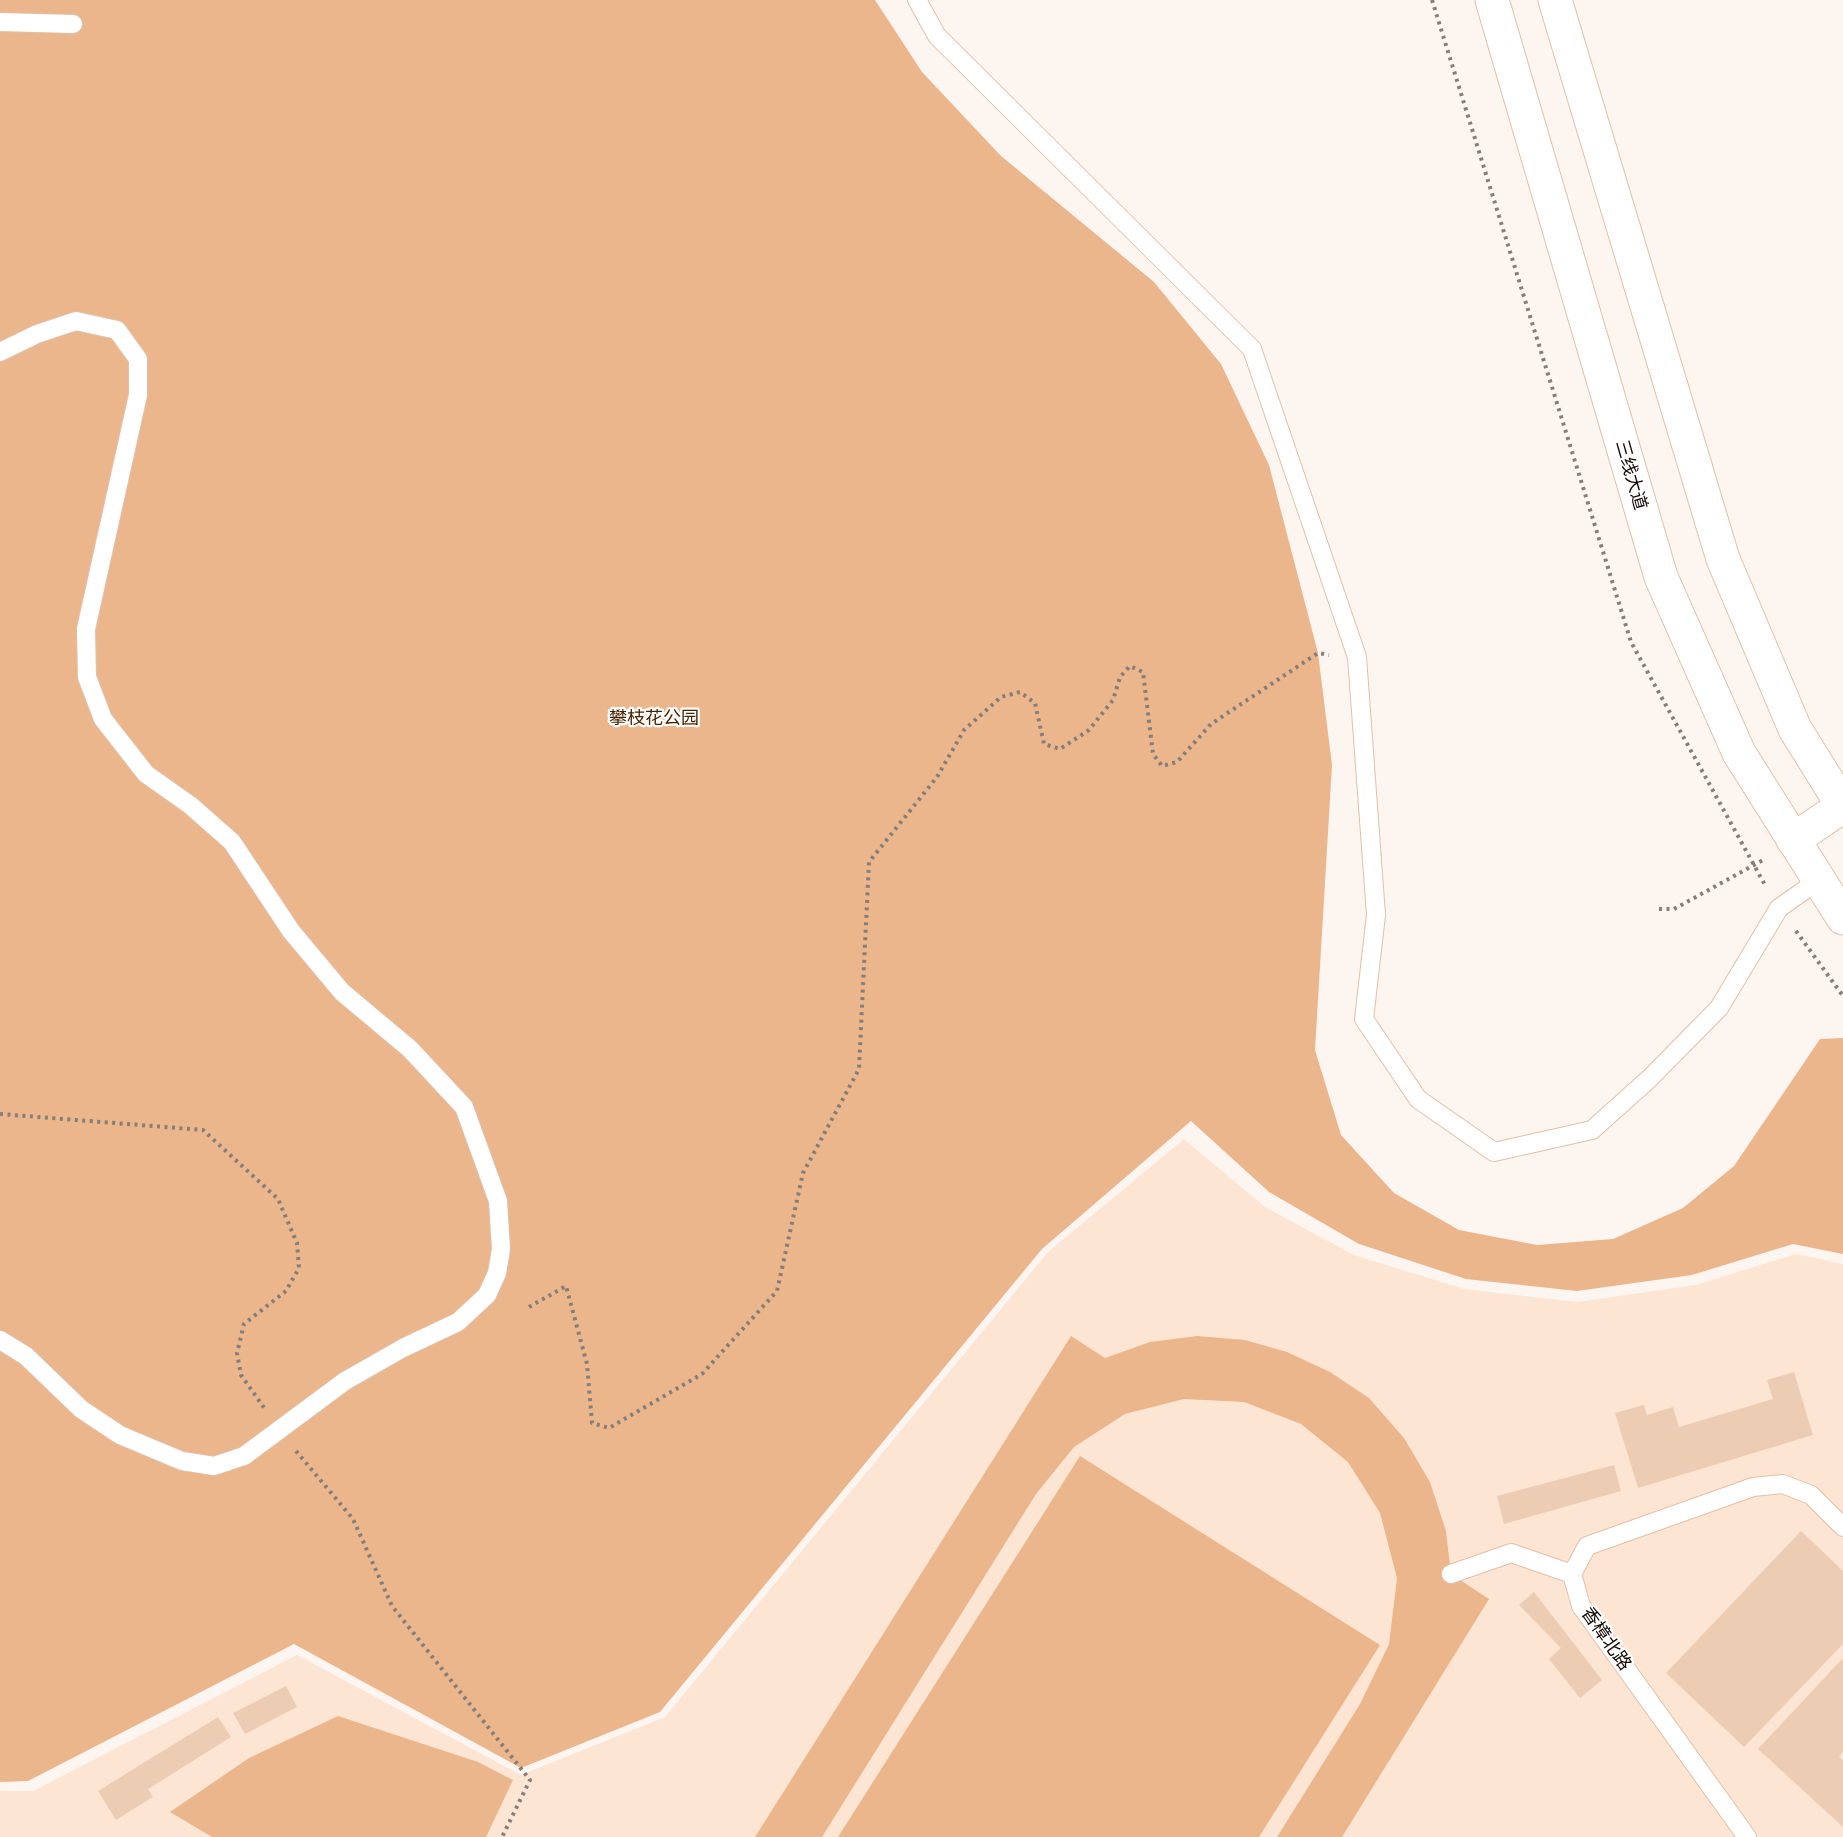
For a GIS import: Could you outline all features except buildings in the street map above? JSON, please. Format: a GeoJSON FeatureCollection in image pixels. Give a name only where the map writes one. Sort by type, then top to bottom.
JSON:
{"type":"FeatureCollection","features":[{"type":"Feature","properties":{"kind":"main road","name":"三线大道"},"geometry":{"type":"LineString","coordinates":[[1492,0],[1661,578],[1739,753],[1843,918]]}},
{"type":"Feature","properties":{"kind":"main road"},"geometry":{"type":"LineString","coordinates":[[1555,0],[1723,559],[1795,729],[1843,806],[1793,840]]}},
{"type":"Feature","properties":{"kind":"lane"},"geometry":{"type":"LineString","coordinates":[[917,0],[937,36],[1252,349],[1357,657],[1376,915],[1364,1019],[1418,1099],[1494,1152],[1592,1130],[1649,1079],[1719,1008],[1779,908],[1819,880]]}},
{"type":"Feature","properties":{"kind":"lane"},"geometry":{"type":"LineString","coordinates":[[0,22],[73,24]]}},
{"type":"Feature","properties":{"kind":"lane"},"geometry":{"type":"LineString","coordinates":[[0,352],[37,334],[76,321],[117,330],[138,358],[138,395],[86,629],[87,677],[103,719],[146,774],[190,805],[232,842],[291,931],[342,992],[410,1049],[464,1107],[498,1201],[501,1249],[497,1274],[487,1295],[458,1322],[403,1348],[345,1381],[280,1432],[244,1456],[214,1466],[182,1461],[110,1428],[81,1409],[26,1356],[0,1340]]}},
{"type":"Feature","properties":{"kind":"lane"},"geometry":{"type":"LineString","coordinates":[[1451,1574],[1511,1553],[1572,1574],[1587,1546],[1753,1487],[1783,1484],[1811,1495],[1843,1527]]}},
{"type":"Feature","properties":{"kind":"lane","name":"香樟北路"},"geometry":{"type":"LineString","coordinates":[[1572,1574],[1581,1606],[1747,1837]]}},
{"type":"Feature","properties":{"kind":"path"},"geometry":{"type":"LineString","coordinates":[[1432,0],[1631,642],[1754,867],[1674,909],[1659,909]]}},
{"type":"Feature","properties":{"kind":"path"},"geometry":{"type":"LineString","coordinates":[[529,1307],[566,1286],[587,1364],[592,1423],[609,1428],[702,1374],[777,1291],[803,1173],[859,1069],[869,862],[937,777],[964,730],[1001,698],[1020,692],[1035,703],[1044,744],[1060,749],[1089,730],[1113,700],[1120,677],[1130,666],[1143,672],[1153,754],[1162,766],[1177,762],[1211,724],[1318,653]]}},
{"type":"Feature","properties":{"kind":"path"},"geometry":{"type":"LineString","coordinates":[[1779,908],[1843,996]]}},
{"type":"Feature","properties":{"kind":"path"},"geometry":{"type":"LineString","coordinates":[[0,1114],[203,1130],[278,1199],[297,1243],[298,1268],[286,1291],[243,1323],[237,1353],[241,1375],[280,1432],[353,1519],[392,1606],[530,1779],[502,1837]]}},
{"type":"Feature","properties":{"kind":"shaded area"},"geometry":{"type":"Polygon","coordinates":[[[1184,1139],[1265,1207],[1354,1255],[1464,1289],[1577,1302],[1696,1285],[1796,1254],[1843,1264],[1843,1837],[0,1837],[0,1791],[33,1791],[297,1655],[521,1775],[665,1717],[1048,1252],[1184,1139]]]}},
{"type":"Feature","properties":{"kind":"green space","name":"攀枝花公园"},"geometry":{"type":"Polygon","coordinates":[[[0,0],[875,0],[922,72],[1001,156],[1154,282],[1221,364],[1269,465],[1318,653],[1332,765],[1315,1050],[1341,1135],[1394,1193],[1459,1230],[1537,1245],[1613,1239],[1683,1208],[1734,1166],[1820,1039],[1843,1038],[1843,1254],[1793,1244],[1692,1275],[1577,1291],[1466,1279],[1359,1244],[1269,1192],[1191,1121],[1042,1249],[660,1712],[521,1768],[294,1644],[28,1781],[0,1782],[0,0]]]}},
{"type":"Feature","properties":{"kind":"green space"},"geometry":{"type":"Polygon","coordinates":[[[1071,1336],[1105,1358],[1150,1342],[1197,1336],[1245,1340],[1287,1352],[1330,1372],[1369,1398],[1404,1438],[1430,1482],[1446,1531],[1451,1574],[1489,1599],[1342,1837],[1277,1837],[1360,1704],[1389,1644],[1397,1578],[1380,1513],[1348,1462],[1301,1424],[1244,1402],[1184,1399],[1125,1414],[1074,1447],[1036,1494],[822,1837],[755,1837],[1071,1336]]]}},
{"type":"Feature","properties":{"kind":"green space"},"geometry":{"type":"Polygon","coordinates":[[[1080,1456],[1380,1645],[1259,1837],[838,1837],[1080,1456]]]}},
{"type":"Feature","properties":{"kind":"green space"},"geometry":{"type":"Polygon","coordinates":[[[338,1716],[478,1762],[513,1780],[486,1837],[212,1837],[170,1812],[249,1758],[338,1716]]]}}]}
